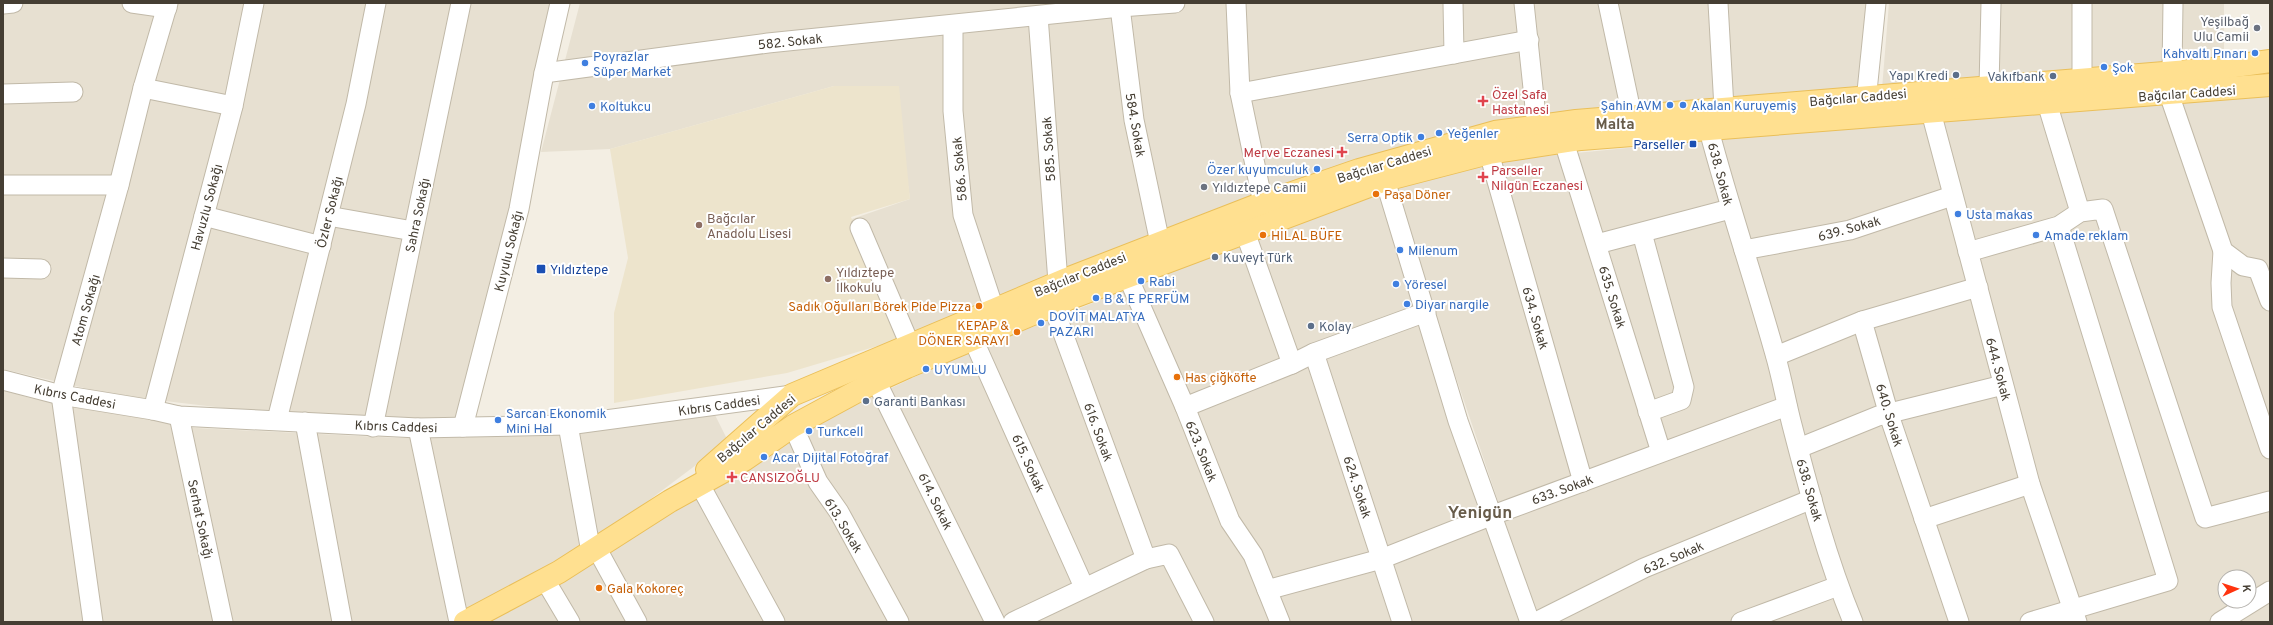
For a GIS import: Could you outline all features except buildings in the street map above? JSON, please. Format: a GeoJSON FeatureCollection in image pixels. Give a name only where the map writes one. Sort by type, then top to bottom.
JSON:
{"type":"FeatureCollection","features":[{"type":"Feature","properties":{"kind":"main road","name":"Bağcılar Caddesi"},"geometry":{"type":"LineString","coordinates":[[465,622],[545,580],[594,551],[670,501],[744,460],[793,426],[876,381],[1053,306],[1385,180],[1489,154],[1564,142],[1709,130],[1989,87],[2172,72],[2270,61]]}},
{"type":"Feature","properties":{"kind":"main road","name":"Bağcılar Caddesi"},"geometry":{"type":"LineString","coordinates":[[670,501],[792,395],[1058,282],[1263,203],[1414,154],[1495,132],[1632,116],[1724,108],[1865,107],[1930,112],[2270,85]]}},
{"type":"Feature","properties":{"kind":"street"},"geometry":{"type":"LineString","coordinates":[[3,4],[13,3]]}},
{"type":"Feature","properties":{"kind":"street"},"geometry":{"type":"LineString","coordinates":[[132,3],[168,6]]}},
{"type":"Feature","properties":{"kind":"street","name":"Havuzlu Sokağı"},"geometry":{"type":"LineString","coordinates":[[153,410],[233,106],[254,3]]}},
{"type":"Feature","properties":{"kind":"street","name":"Özler Sokağı"},"geometry":{"type":"LineString","coordinates":[[277,420],[356,104],[376,3]]}},
{"type":"Feature","properties":{"kind":"street","name":"Sahra Sokağı"},"geometry":{"type":"LineString","coordinates":[[373,427],[461,3]]}},
{"type":"Feature","properties":{"kind":"street","name":"Kuyulu Sokağı"},"geometry":{"type":"LineString","coordinates":[[463,427],[519,209],[544,73],[560,3]]}},
{"type":"Feature","properties":{"kind":"street","name":"582. Sokak"},"geometry":{"type":"LineString","coordinates":[[544,73],[768,43],[1120,7],[1175,3]]}},
{"type":"Feature","properties":{"kind":"street"},"geometry":{"type":"LineString","coordinates":[[1236,3],[1240,93],[1263,203]]}},
{"type":"Feature","properties":{"kind":"street"},"geometry":{"type":"LineString","coordinates":[[1453,3],[1454,54]]}},
{"type":"Feature","properties":{"kind":"street"},"geometry":{"type":"LineString","coordinates":[[1524,3],[1537,126]]}},
{"type":"Feature","properties":{"kind":"street"},"geometry":{"type":"LineString","coordinates":[[1608,3],[1632,116]]}},
{"type":"Feature","properties":{"kind":"street"},"geometry":{"type":"LineString","coordinates":[[1718,3],[1724,108]]}},
{"type":"Feature","properties":{"kind":"street"},"geometry":{"type":"LineString","coordinates":[[1865,107],[1876,3]]}},
{"type":"Feature","properties":{"kind":"street"},"geometry":{"type":"LineString","coordinates":[[1989,87],[1991,3]]}},
{"type":"Feature","properties":{"kind":"street"},"geometry":{"type":"LineString","coordinates":[[2082,3],[2082,79]]}},
{"type":"Feature","properties":{"kind":"street"},"geometry":{"type":"LineString","coordinates":[[2172,72],[2173,3]]}},
{"type":"Feature","properties":{"kind":"street","name":"Atom Sokağı"},"geometry":{"type":"LineString","coordinates":[[93,622],[61,395],[119,185],[143,88],[168,6]]}},
{"type":"Feature","properties":{"kind":"street","name":"584. Sokak"},"geometry":{"type":"LineString","coordinates":[[1120,7],[1134,120],[1160,243]]}},
{"type":"Feature","properties":{"kind":"street","name":"585. Sokak"},"geometry":{"type":"LineString","coordinates":[[1038,16],[1058,282]]}},
{"type":"Feature","properties":{"kind":"street","name":"586. Sokak"},"geometry":{"type":"LineString","coordinates":[[953,25],[954,110],[963,215],[994,309]]}},
{"type":"Feature","properties":{"kind":"street"},"geometry":{"type":"LineString","coordinates":[[1240,93],[1529,40]]}},
{"type":"Feature","properties":{"kind":"street"},"geometry":{"type":"LineString","coordinates":[[143,88],[233,106]]}},
{"type":"Feature","properties":{"kind":"street"},"geometry":{"type":"LineString","coordinates":[[3,94],[73,92]]}},
{"type":"Feature","properties":{"kind":"street"},"geometry":{"type":"LineString","coordinates":[[2169,94],[2223,251],[2221,283],[2222,307],[2270,449]]}},
{"type":"Feature","properties":{"kind":"street"},"geometry":{"type":"LineString","coordinates":[[2046,103],[2080,212]]}},
{"type":"Feature","properties":{"kind":"street","name":"644. Sokak"},"geometry":{"type":"LineString","coordinates":[[1930,112],[2030,484],[2075,616]]}},
{"type":"Feature","properties":{"kind":"street","name":"638. Sokak"},"geometry":{"type":"LineString","coordinates":[[1709,130],[1730,209],[1776,356],[1787,406],[1812,498],[1838,586],[1853,622]]}},
{"type":"Feature","properties":{"kind":"street","name":"635. Sokak"},"geometry":{"type":"LineString","coordinates":[[1564,142],[1661,452]]}},
{"type":"Feature","properties":{"kind":"street","name":"634. Sokak"},"geometry":{"type":"LineString","coordinates":[[1489,154],[1584,482]]}},
{"type":"Feature","properties":{"kind":"street"},"geometry":{"type":"LineString","coordinates":[[1385,180],[1458,421],[1493,515],[1530,622]]}},
{"type":"Feature","properties":{"kind":"street"},"geometry":{"type":"LineString","coordinates":[[3,185],[119,185]]}},
{"type":"Feature","properties":{"kind":"street","name":"639. Sokak"},"geometry":{"type":"LineString","coordinates":[[1744,250],[1850,230],[1952,196]]}},
{"type":"Feature","properties":{"kind":"street"},"geometry":{"type":"LineString","coordinates":[[1597,244],[1730,209]]}},
{"type":"Feature","properties":{"kind":"street"},"geometry":{"type":"LineString","coordinates":[[1968,252],[2059,226],[2080,212],[2103,209],[2205,518],[2270,500]]}},
{"type":"Feature","properties":{"kind":"street"},"geometry":{"type":"LineString","coordinates":[[204,216],[321,246]]}},
{"type":"Feature","properties":{"kind":"street"},"geometry":{"type":"LineString","coordinates":[[328,216],[413,231]]}},
{"type":"Feature","properties":{"kind":"street"},"geometry":{"type":"LineString","coordinates":[[2030,622],[2075,616],[2168,581],[2059,226]]}},
{"type":"Feature","properties":{"kind":"street"},"geometry":{"type":"LineString","coordinates":[[860,228],[910,345]]}},
{"type":"Feature","properties":{"kind":"street"},"geometry":{"type":"LineString","coordinates":[[1246,232],[1292,364]]}},
{"type":"Feature","properties":{"kind":"street"},"geometry":{"type":"LineString","coordinates":[[1642,233],[1684,387],[1681,400],[1648,412]]}},
{"type":"Feature","properties":{"kind":"street"},"geometry":{"type":"LineString","coordinates":[[2223,251],[2243,266],[2258,269],[2270,301]]}},
{"type":"Feature","properties":{"kind":"street"},"geometry":{"type":"LineString","coordinates":[[3,268],[41,269]]}},
{"type":"Feature","properties":{"kind":"street","name":"623. Sokak"},"geometry":{"type":"LineString","coordinates":[[1128,277],[1185,407],[1230,521],[1253,555],[1280,622]]}},
{"type":"Feature","properties":{"kind":"street"},"geometry":{"type":"LineString","coordinates":[[1776,356],[1862,321],[1978,287]]}},
{"type":"Feature","properties":{"kind":"street","name":"616. Sokak"},"geometry":{"type":"LineString","coordinates":[[1053,306],[1146,559]]}},
{"type":"Feature","properties":{"kind":"street"},"geometry":{"type":"LineString","coordinates":[[1185,407],[1292,364],[1314,352],[1426,312]]}},
{"type":"Feature","properties":{"kind":"street","name":"640. Sokak"},"geometry":{"type":"LineString","coordinates":[[1862,321],[1889,415],[1959,622]]}},
{"type":"Feature","properties":{"kind":"street","name":"615. Sokak"},"geometry":{"type":"LineString","coordinates":[[973,339],[1084,587]]}},
{"type":"Feature","properties":{"kind":"street","name":"624. Sokak"},"geometry":{"type":"LineString","coordinates":[[1314,352],[1402,622]]}},
{"type":"Feature","properties":{"kind":"street","name":"Kıbrıs Caddesi"},"geometry":{"type":"LineString","coordinates":[[3,380],[61,395],[153,410],[179,416],[277,420],[373,427],[418,428],[568,425],[792,395]]}},
{"type":"Feature","properties":{"kind":"street","name":"614. Sokak"},"geometry":{"type":"LineString","coordinates":[[876,381],[995,622]]}},
{"type":"Feature","properties":{"kind":"street"},"geometry":{"type":"LineString","coordinates":[[1799,448],[1878,416],[1889,415],[2003,385]]}},
{"type":"Feature","properties":{"kind":"street","name":"633. Sokak"},"geometry":{"type":"LineString","coordinates":[[1267,590],[1381,559],[1493,515],[1787,406]]}},
{"type":"Feature","properties":{"kind":"street","name":"Serhat Sokağı"},"geometry":{"type":"LineString","coordinates":[[179,416],[223,622]]}},
{"type":"Feature","properties":{"kind":"street"},"geometry":{"type":"LineString","coordinates":[[305,422],[342,622]]}},
{"type":"Feature","properties":{"kind":"street"},"geometry":{"type":"LineString","coordinates":[[568,425],[594,551],[637,622]]}},
{"type":"Feature","properties":{"kind":"street","name":"613. Sokak"},"geometry":{"type":"LineString","coordinates":[[793,426],[818,482],[838,512],[899,622]]}},
{"type":"Feature","properties":{"kind":"street"},"geometry":{"type":"LineString","coordinates":[[418,428],[459,622]]}},
{"type":"Feature","properties":{"kind":"street"},"geometry":{"type":"LineString","coordinates":[[1924,519],[2030,484]]}},
{"type":"Feature","properties":{"kind":"street"},"geometry":{"type":"LineString","coordinates":[[700,485],[775,622]]}},
{"type":"Feature","properties":{"kind":"street","name":"632. Sokak"},"geometry":{"type":"LineString","coordinates":[[1536,622],[1644,568],[1812,498]]}},
{"type":"Feature","properties":{"kind":"street"},"geometry":{"type":"LineString","coordinates":[[1013,622],[1084,587],[1146,559],[1169,554],[1204,622]]}},
{"type":"Feature","properties":{"kind":"street"},"geometry":{"type":"LineString","coordinates":[[545,580],[570,622]]}},
{"type":"Feature","properties":{"kind":"street"},"geometry":{"type":"LineString","coordinates":[[1742,622],[1838,586]]}},
{"type":"Feature","properties":{"kind":"street"},"geometry":{"type":"LineString","coordinates":[[2220,622],[2270,591]]}},
{"type":"Feature","properties":{"kind":"shaded area"},"geometry":{"type":"Polygon","coordinates":[[[3,3],[552,3],[524,151],[459,420],[267,413],[114,395],[3,369],[3,3]]]}},
{"type":"Feature","properties":{"kind":"shaded area"},"geometry":{"type":"Polygon","coordinates":[[[580,3],[1868,3],[1859,89],[1519,121],[901,339],[852,219],[910,199],[906,171],[834,86],[610,149],[541,152],[580,3]]]}},
{"type":"Feature","properties":{"kind":"shaded area"},"geometry":{"type":"Polygon","coordinates":[[[1889,3],[2224,3],[2224,56],[2192,64],[1882,89],[1889,3]]]}},
{"type":"Feature","properties":{"kind":"shaded area"},"geometry":{"type":"Polygon","coordinates":[[[834,86],[899,86],[910,199],[851,217],[901,339],[787,373],[614,403],[614,313],[628,258],[610,149],[834,86]]]}},
{"type":"Feature","properties":{"kind":"shaded area"},"geometry":{"type":"Polygon","coordinates":[[[2270,92],[2270,622],[1539,622],[1444,342],[1395,186],[1515,159],[1864,125],[2270,92]]]}},
{"type":"Feature","properties":{"kind":"shaded area"},"geometry":{"type":"Polygon","coordinates":[[[1381,189],[1456,442],[1519,622],[486,622],[540,595],[813,425],[959,356],[1381,189]]]}},
{"type":"Feature","properties":{"kind":"shaded area"},"geometry":{"type":"Polygon","coordinates":[[[3,390],[30,398],[196,428],[399,438],[542,436],[714,413],[728,441],[636,510],[552,568],[445,622],[3,622],[3,390]]]}},
{"type":"Feature","properties":{"kind":"place","name":"Yeşilbağ Ulu Camii"},"geometry":{"type":"Point","coordinates":[2257,28]}},
{"type":"Feature","properties":{"kind":"place","name":"Kahvaltı Pınarı"},"geometry":{"type":"Point","coordinates":[2255,53]}},
{"type":"Feature","properties":{"kind":"place","name":"Poyrazlar Süper Market"},"geometry":{"type":"Point","coordinates":[585,63]}},
{"type":"Feature","properties":{"kind":"place","name":"Şok"},"geometry":{"type":"Point","coordinates":[2104,67]}},
{"type":"Feature","properties":{"kind":"place","name":"Yapı Kredi"},"geometry":{"type":"Point","coordinates":[1956,75]}},
{"type":"Feature","properties":{"kind":"place","name":"Vakıfbank"},"geometry":{"type":"Point","coordinates":[2053,76]}},
{"type":"Feature","properties":{"kind":"place","name":"Özel Safa Hastanesi"},"geometry":{"type":"Point","coordinates":[1483,101]}},
{"type":"Feature","properties":{"kind":"place","name":"Şahin AVM"},"geometry":{"type":"Point","coordinates":[1670,105]}},
{"type":"Feature","properties":{"kind":"place","name":"Akalan Kuruyemiş"},"geometry":{"type":"Point","coordinates":[1683,105]}},
{"type":"Feature","properties":{"kind":"place","name":"Koltukcu"},"geometry":{"type":"Point","coordinates":[592,106]}},
{"type":"Feature","properties":{"kind":"place","name":"Yeğenler"},"geometry":{"type":"Point","coordinates":[1439,133]}},
{"type":"Feature","properties":{"kind":"place","name":"Serra Optik"},"geometry":{"type":"Point","coordinates":[1421,137]}},
{"type":"Feature","properties":{"kind":"place","name":"Parseller"},"geometry":{"type":"Point","coordinates":[1693,144]}},
{"type":"Feature","properties":{"kind":"place","name":"Merve Eczanesi"},"geometry":{"type":"Point","coordinates":[1342,152]}},
{"type":"Feature","properties":{"kind":"place","name":"Özer kuyumculuk"},"geometry":{"type":"Point","coordinates":[1317,169]}},
{"type":"Feature","properties":{"kind":"place","name":"Parseller Nilgün Eczanesi"},"geometry":{"type":"Point","coordinates":[1483,177]}},
{"type":"Feature","properties":{"kind":"place","name":"Yıldıztepe Camii"},"geometry":{"type":"Point","coordinates":[1204,187]}},
{"type":"Feature","properties":{"kind":"place","name":"Paşa Döner"},"geometry":{"type":"Point","coordinates":[1376,194]}},
{"type":"Feature","properties":{"kind":"place","name":"Usta makas"},"geometry":{"type":"Point","coordinates":[1958,214]}},
{"type":"Feature","properties":{"kind":"place","name":"Bağcılar Anadolu Lisesi"},"geometry":{"type":"Point","coordinates":[699,225]}},
{"type":"Feature","properties":{"kind":"place","name":"HİLAL BÜFE"},"geometry":{"type":"Point","coordinates":[1263,235]}},
{"type":"Feature","properties":{"kind":"place","name":"Amade reklam"},"geometry":{"type":"Point","coordinates":[2036,235]}},
{"type":"Feature","properties":{"kind":"place","name":"Milenum"},"geometry":{"type":"Point","coordinates":[1400,250]}},
{"type":"Feature","properties":{"kind":"place","name":"Kuveyt Türk"},"geometry":{"type":"Point","coordinates":[1215,257]}},
{"type":"Feature","properties":{"kind":"place","name":"Yıldıztepe"},"geometry":{"type":"Point","coordinates":[541,269]}},
{"type":"Feature","properties":{"kind":"place","name":"Yıldıztepe İlkokulu"},"geometry":{"type":"Point","coordinates":[828,279]}},
{"type":"Feature","properties":{"kind":"place","name":"Rabi"},"geometry":{"type":"Point","coordinates":[1141,281]}},
{"type":"Feature","properties":{"kind":"place","name":"Yöresel"},"geometry":{"type":"Point","coordinates":[1396,284]}},
{"type":"Feature","properties":{"kind":"place","name":"B & E PERFÜM"},"geometry":{"type":"Point","coordinates":[1096,298]}},
{"type":"Feature","properties":{"kind":"place","name":"Diyar nargile"},"geometry":{"type":"Point","coordinates":[1407,304]}},
{"type":"Feature","properties":{"kind":"place","name":"Sadık Oğulları Börek Pide Pizza"},"geometry":{"type":"Point","coordinates":[979,306]}},
{"type":"Feature","properties":{"kind":"place","name":"DOVİT MALATYA PAZARI"},"geometry":{"type":"Point","coordinates":[1041,323]}},
{"type":"Feature","properties":{"kind":"place","name":"Kolay"},"geometry":{"type":"Point","coordinates":[1311,326]}},
{"type":"Feature","properties":{"kind":"place","name":"KEPAP & DÖNER SARAYI"},"geometry":{"type":"Point","coordinates":[1017,332]}},
{"type":"Feature","properties":{"kind":"place","name":"UYUMLU"},"geometry":{"type":"Point","coordinates":[926,369]}},
{"type":"Feature","properties":{"kind":"place","name":"Has çiğköfte"},"geometry":{"type":"Point","coordinates":[1177,377]}},
{"type":"Feature","properties":{"kind":"place","name":"Garanti Bankası"},"geometry":{"type":"Point","coordinates":[866,401]}},
{"type":"Feature","properties":{"kind":"place","name":"Sarcan Ekonomik Mini Hal"},"geometry":{"type":"Point","coordinates":[498,420]}},
{"type":"Feature","properties":{"kind":"place","name":"Turkcell"},"geometry":{"type":"Point","coordinates":[809,431]}},
{"type":"Feature","properties":{"kind":"place","name":"Acar Dijital Fotoğraf"},"geometry":{"type":"Point","coordinates":[764,457]}},
{"type":"Feature","properties":{"kind":"place","name":"CANSIZOĞLU"},"geometry":{"type":"Point","coordinates":[732,477]}},
{"type":"Feature","properties":{"kind":"place","name":"Gala Kokoreç"},"geometry":{"type":"Point","coordinates":[599,588]}},
{"type":"Feature","properties":{"kind":"district","name":"Malta"},"geometry":{"type":"Point","coordinates":[1615,124]}},
{"type":"Feature","properties":{"kind":"district","name":"Yenigün"},"geometry":{"type":"Point","coordinates":[1480,512]}}]}
